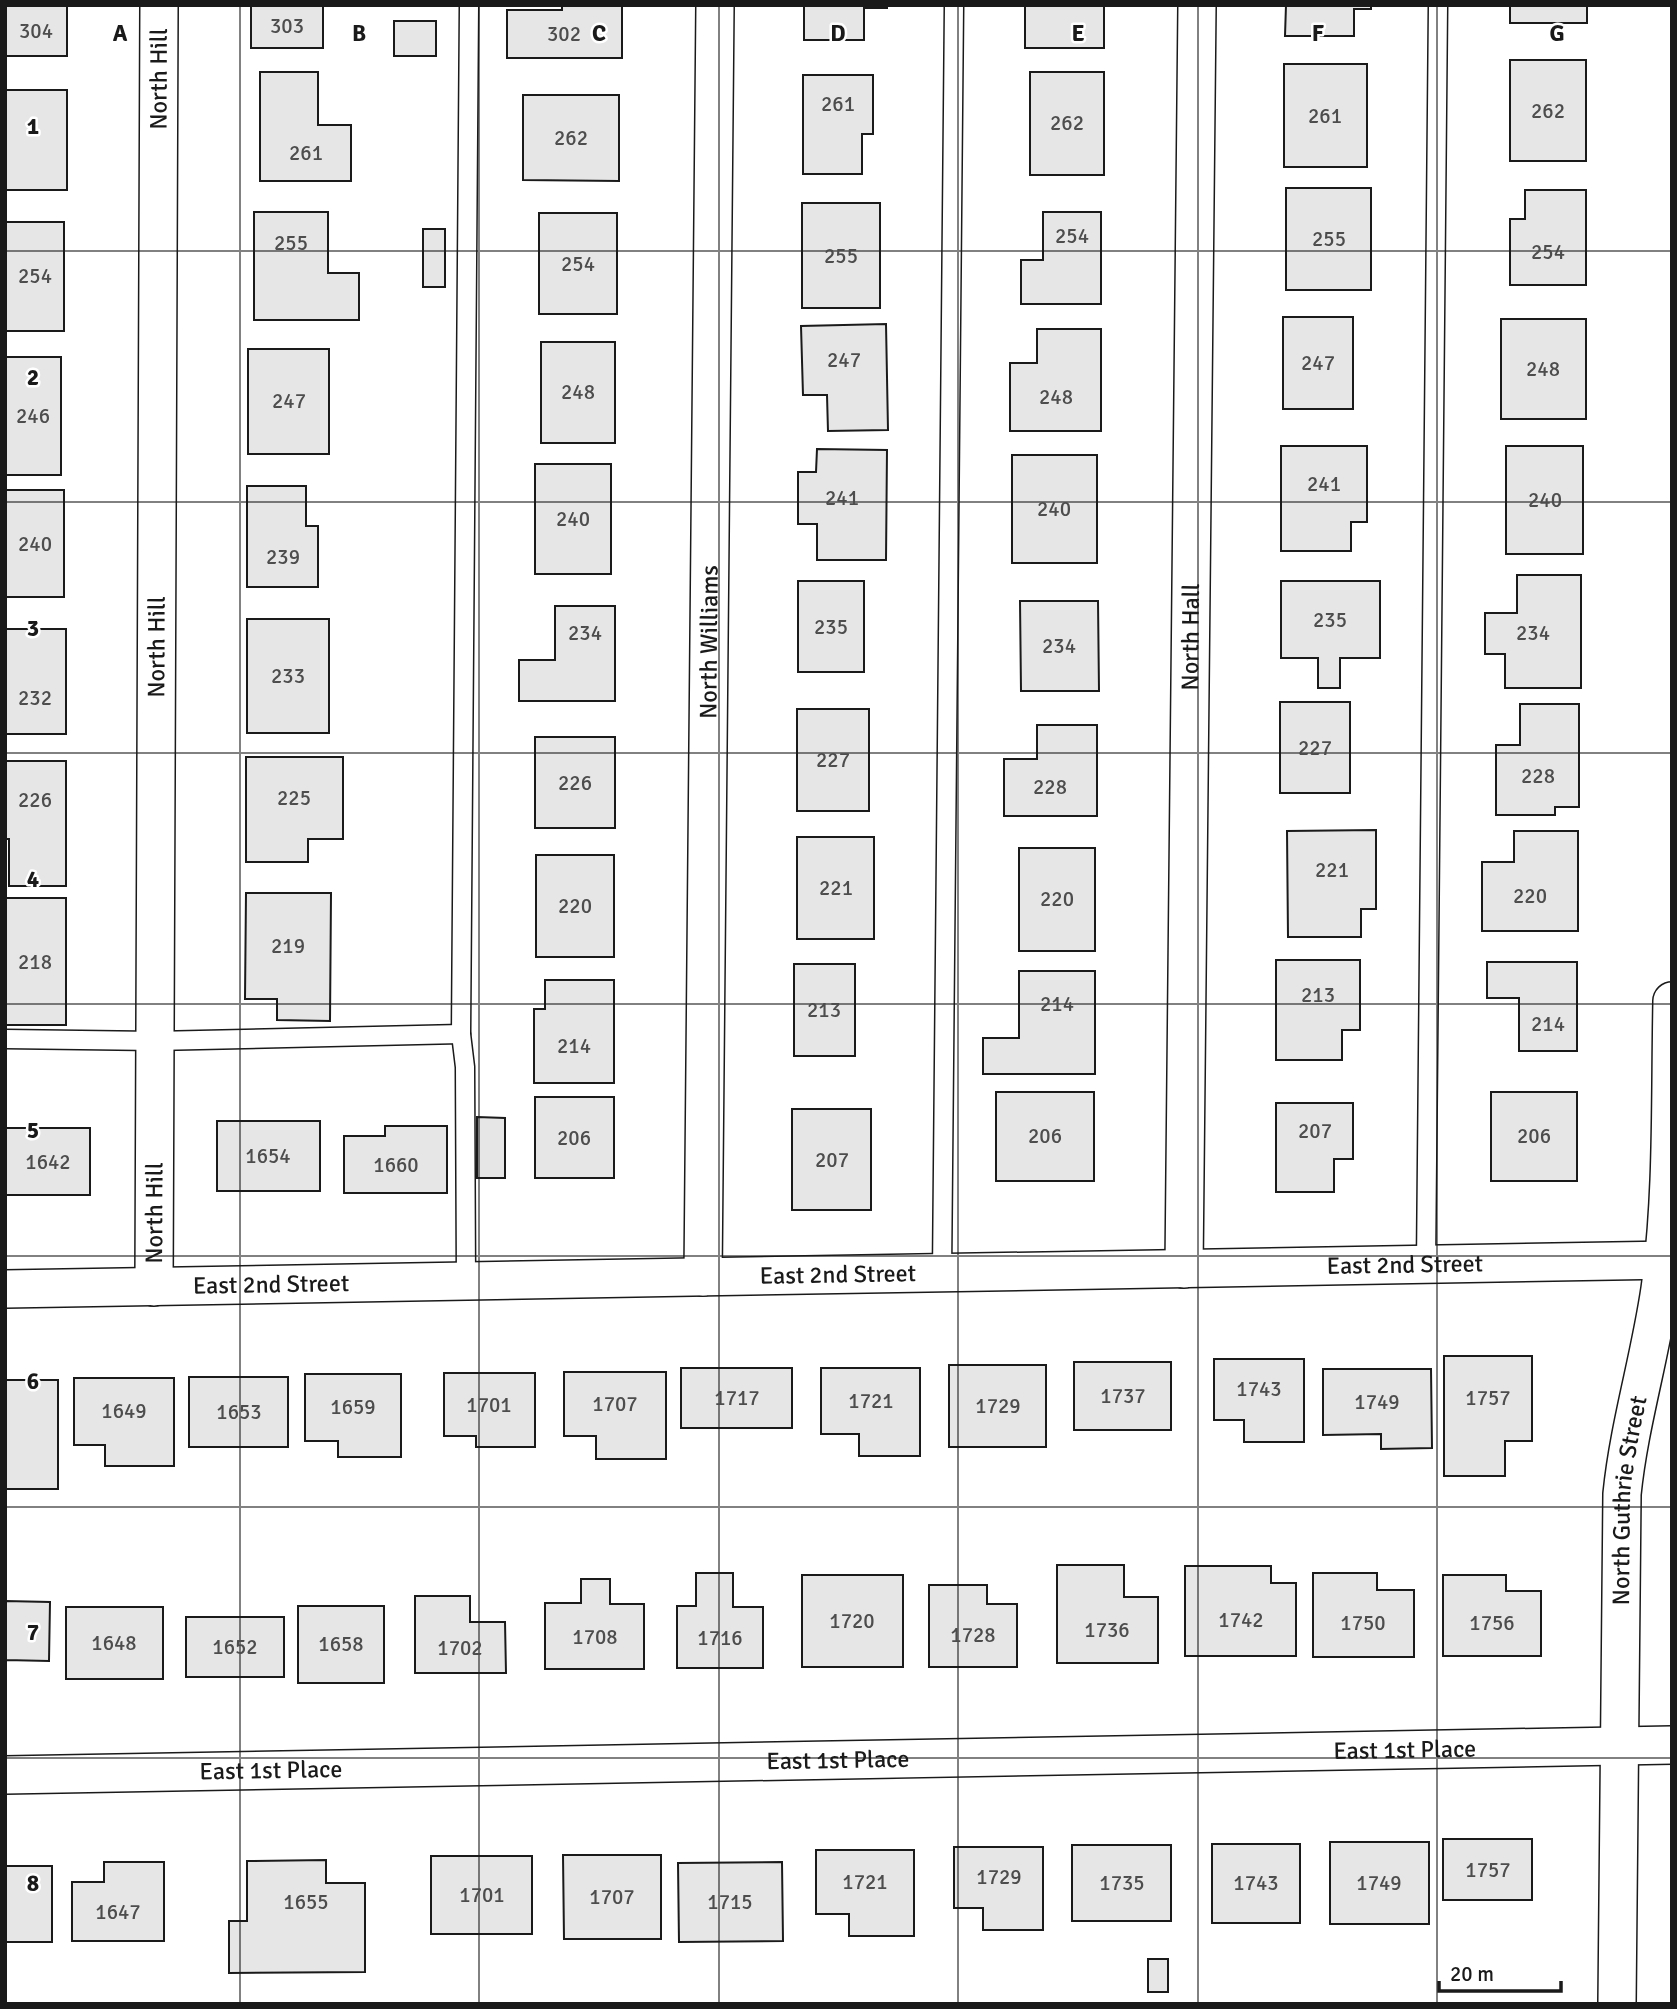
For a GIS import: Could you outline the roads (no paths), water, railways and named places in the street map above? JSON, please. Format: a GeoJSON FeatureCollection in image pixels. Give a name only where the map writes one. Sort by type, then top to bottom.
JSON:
{"type":"FeatureCollection","features":[{"type":"Feature","properties":{"kind":"street","name":"North Hill"},"geometry":{"type":"LineString","coordinates":[[154,1287],[159,5]]}},
{"type":"Feature","properties":{"kind":"street","name":"North Williams"},"geometry":{"type":"LineString","coordinates":[[703,1277],[715,5]]}},
{"type":"Feature","properties":{"kind":"street","name":"North Hall"},"geometry":{"type":"LineString","coordinates":[[1184,1269],[1197,5]]}},
{"type":"Feature","properties":{"kind":"street","name":"North Guthrie Street"},"geometry":{"type":"LineString","coordinates":[[1616,2004],[1622,1494],[1627,1445],[1667,1260],[1672,1001]]}},
{"type":"Feature","properties":{"kind":"street","name":"East 2nd Street"},"geometry":{"type":"LineString","coordinates":[[5,1289],[1667,1260]]}},
{"type":"Feature","properties":{"kind":"street","name":"East 1st Place"},"geometry":{"type":"LineString","coordinates":[[5,1775],[1672,1745]]}},
{"type":"Feature","properties":{"kind":"lane"},"geometry":{"type":"LineString","coordinates":[[466,1281],[465,1068],[461,1034],[468,5]]}},
{"type":"Feature","properties":{"kind":"lane"},"geometry":{"type":"LineString","coordinates":[[942,1273],[954,5]]}},
{"type":"Feature","properties":{"kind":"lane"},"geometry":{"type":"LineString","coordinates":[[1426,1265],[1438,5]]}},
{"type":"Feature","properties":{"kind":"lane"},"geometry":{"type":"LineString","coordinates":[[5,1039],[155,1041],[461,1034]]}}]}
